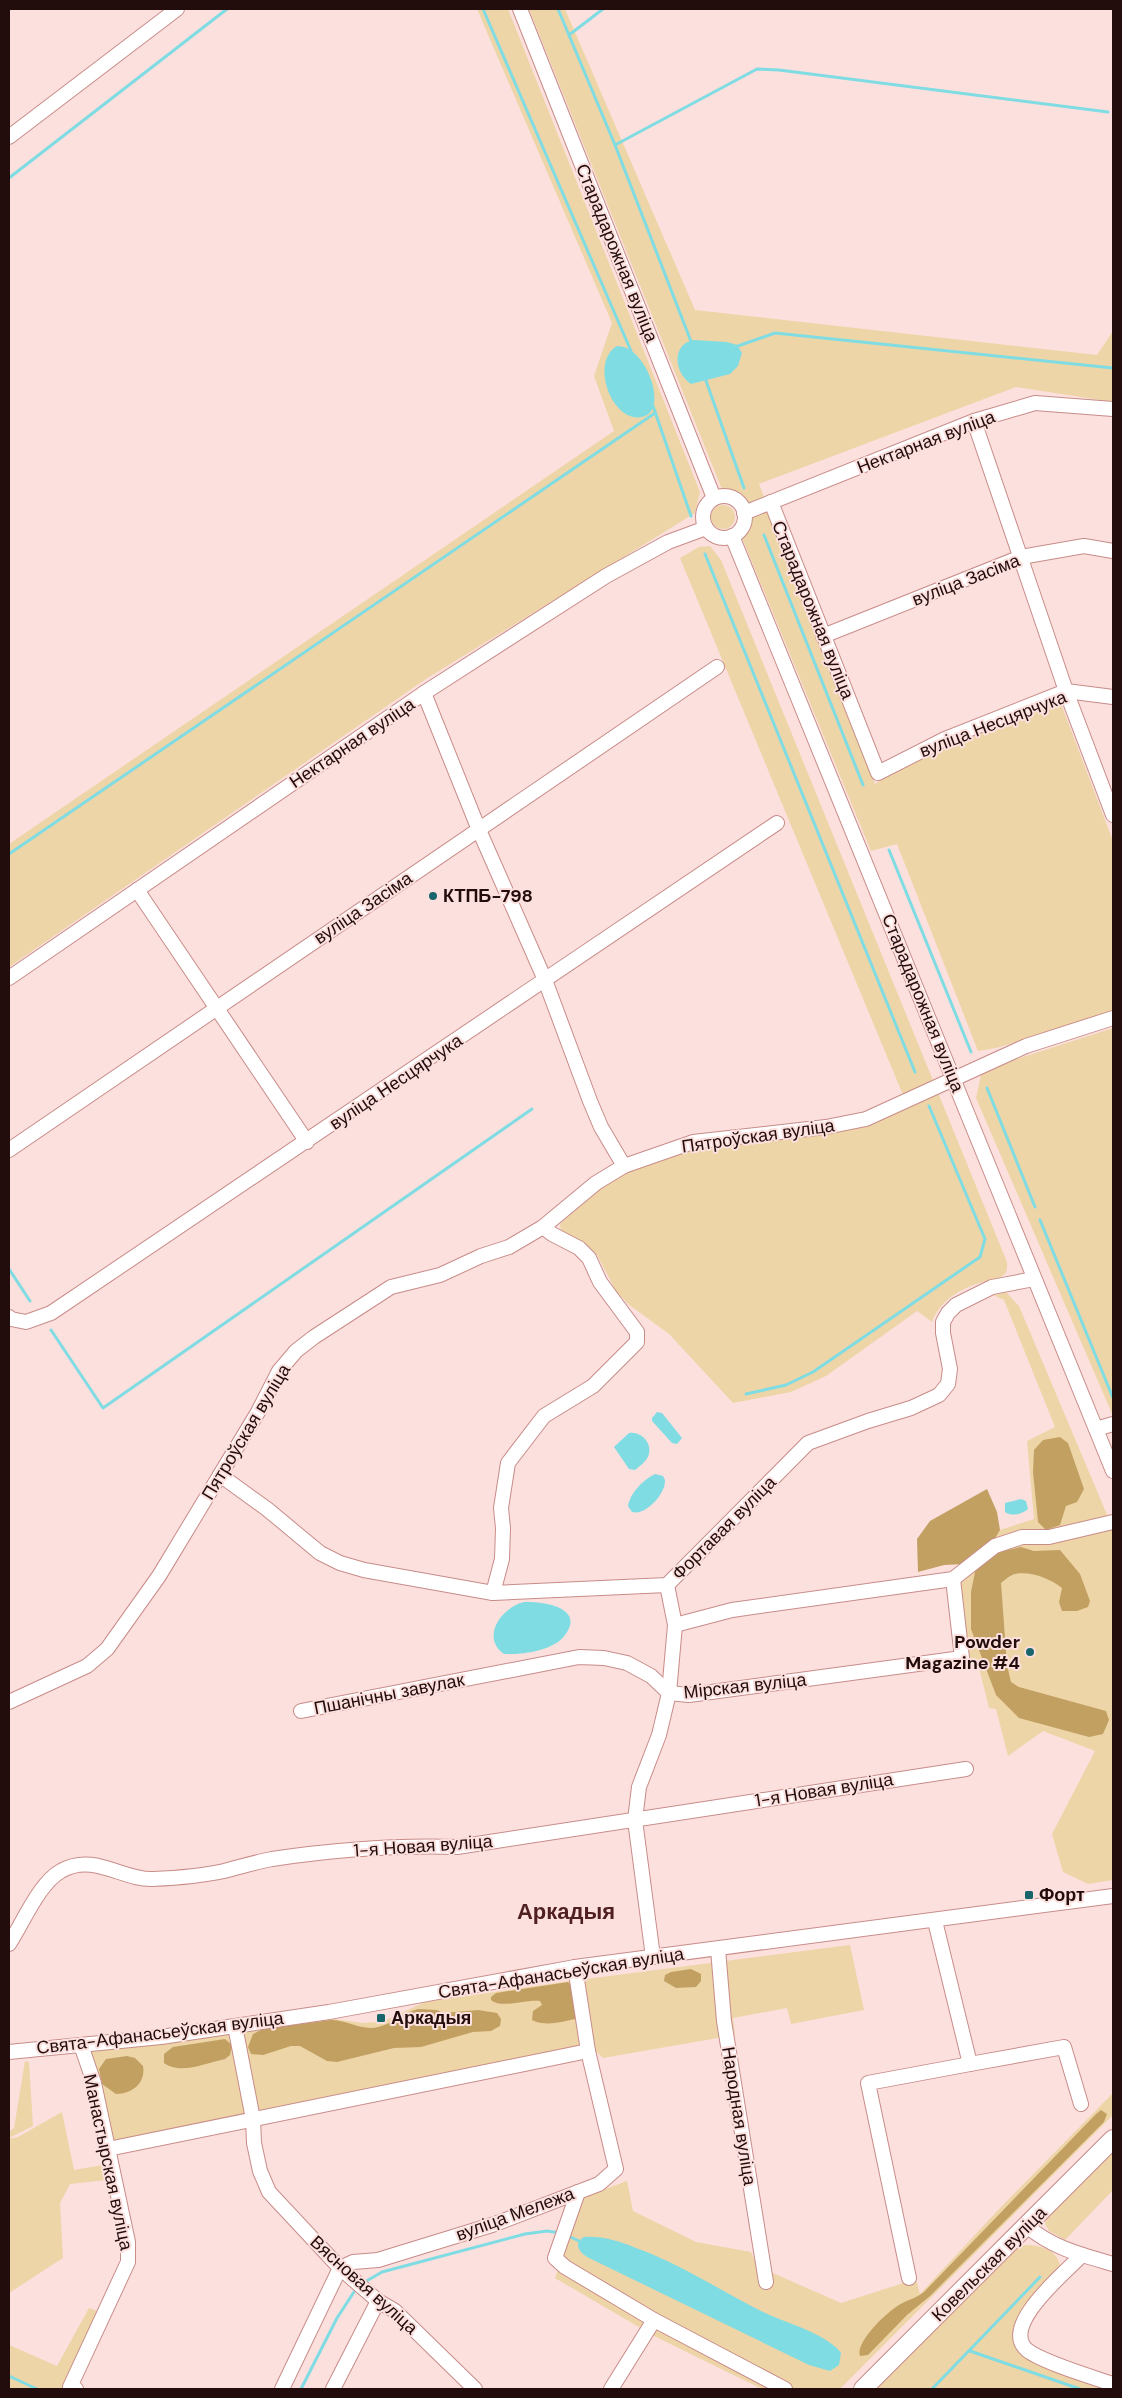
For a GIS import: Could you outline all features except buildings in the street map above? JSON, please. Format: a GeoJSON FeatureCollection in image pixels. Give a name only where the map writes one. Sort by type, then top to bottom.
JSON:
{"type":"FeatureCollection","features":[{"type":"Feature","properties":{"kind":"main road","name":"Ковельская вуліца"},"geometry":{"type":"LineString","coordinates":[[864,2389],[1113,2139]]}},
{"type":"Feature","properties":{"kind":"street"},"geometry":{"type":"LineString","coordinates":[[9,137],[177,9]]}},
{"type":"Feature","properties":{"kind":"street","name":"Старадарожная вуліца"},"geometry":{"type":"LineString","coordinates":[[520,9],[714,498]]}},
{"type":"Feature","properties":{"kind":"street","name":"Нектарная вуліца"},"geometry":{"type":"LineString","coordinates":[[744,512],[974,421],[1035,403],[1113,409]]}},
{"type":"Feature","properties":{"kind":"street"},"geometry":{"type":"LineString","coordinates":[[974,421],[1066,691],[1113,816]]}},
{"type":"Feature","properties":{"kind":"street"},"geometry":{"type":"LineString","coordinates":[[721,496],[732,497],[740,504],[744,512],[743,525],[732,536],[716,536],[706,528],[703,514],[707,504],[714,498],[721,496]]}},
{"type":"Feature","properties":{"kind":"street","name":"Старадарожная вуліца"},"geometry":{"type":"LineString","coordinates":[[770,502],[878,773]]}},
{"type":"Feature","properties":{"kind":"street","name":"Нектарная вуліца"},"geometry":{"type":"LineString","coordinates":[[9,978],[424,693],[606,576],[668,542],[706,528]]}},
{"type":"Feature","properties":{"kind":"street","name":"Старадарожная вуліца"},"geometry":{"type":"LineString","coordinates":[[732,536],[1113,1471]]}},
{"type":"Feature","properties":{"kind":"street","name":"вуліца Засіма"},"geometry":{"type":"LineString","coordinates":[[823,636],[1021,557],[1084,546],[1113,551]]}},
{"type":"Feature","properties":{"kind":"street","name":"вуліца Засіма"},"geometry":{"type":"LineString","coordinates":[[9,1150],[717,667]]}},
{"type":"Feature","properties":{"kind":"street","name":"вуліца Несцярчука"},"geometry":{"type":"LineString","coordinates":[[878,773],[945,739],[1066,691],[1113,697]]}},
{"type":"Feature","properties":{"kind":"street"},"geometry":{"type":"LineString","coordinates":[[424,693],[479,830],[545,980],[590,1101],[601,1127],[624,1166]]}},
{"type":"Feature","properties":{"kind":"street","name":"вуліца Несцярчука"},"geometry":{"type":"LineString","coordinates":[[9,1317],[11,1320],[26,1322],[52,1314],[777,823]]}},
{"type":"Feature","properties":{"kind":"street"},"geometry":{"type":"LineString","coordinates":[[137,890],[307,1142]]}},
{"type":"Feature","properties":{"kind":"street","name":"Пятроўская вуліца"},"geometry":{"type":"LineString","coordinates":[[9,1702],[87,1666],[108,1649],[159,1576],[258,1412],[279,1371],[296,1351],[314,1336],[391,1288],[440,1275],[481,1256],[509,1247],[543,1227],[596,1183],[624,1166],[693,1142],[826,1127],[866,1119],[1026,1046],[1113,1018]]}},
{"type":"Feature","properties":{"kind":"street"},"geometry":{"type":"LineString","coordinates":[[493,1593],[502,1559],[503,1528],[501,1508],[508,1463],[544,1416],[593,1386],[637,1342],[637,1332],[600,1282],[589,1258],[579,1248],[543,1227]]}},
{"type":"Feature","properties":{"kind":"street","name":"Фортавая вуліца"},"geometry":{"type":"LineString","coordinates":[[220,1475],[268,1509],[320,1553],[340,1563],[364,1570],[493,1593],[667,1585],[808,1443],[868,1420],[911,1408],[939,1395],[948,1384],[950,1370],[943,1333],[944,1322],[948,1313],[956,1305],[992,1287],[1034,1279]]}},
{"type":"Feature","properties":{"kind":"street"},"geometry":{"type":"LineString","coordinates":[[1096,1429],[1113,1424]]}},
{"type":"Feature","properties":{"kind":"street"},"geometry":{"type":"LineString","coordinates":[[675,1625],[732,1610],[953,1579],[995,1546],[1022,1537],[1049,1537],[1113,1522]]}},
{"type":"Feature","properties":{"kind":"street","name":"Мірская вуліца"},"geometry":{"type":"LineString","coordinates":[[478,1677],[579,1657],[604,1658],[628,1663],[651,1676],[669,1693],[689,1695],[962,1658],[953,1579]]}},
{"type":"Feature","properties":{"kind":"street"},"geometry":{"type":"LineString","coordinates":[[653,1957],[635,1820],[639,1787],[659,1735],[669,1693],[675,1625],[667,1585]]}},
{"type":"Feature","properties":{"kind":"street","name":"Пшанічны завулак"},"geometry":{"type":"LineString","coordinates":[[301,1711],[478,1677]]}},
{"type":"Feature","properties":{"kind":"street","name":"1-я Новая вуліца"},"geometry":{"type":"LineString","coordinates":[[9,1944],[48,1882],[61,1870],[86,1864],[115,1869],[144,1880],[183,1877],[223,1871],[271,1859],[407,1846],[457,1847],[966,1769]]}},
{"type":"Feature","properties":{"kind":"street","name":"Свята-Афанасьеўская вуліца"},"geometry":{"type":"LineString","coordinates":[[9,2052],[162,2037],[368,2005],[575,1967],[1113,1896]]}},
{"type":"Feature","properties":{"kind":"street"},"geometry":{"type":"LineString","coordinates":[[935,1921],[970,2064]]}},
{"type":"Feature","properties":{"kind":"street","name":"Народная вуліца"},"geometry":{"type":"LineString","coordinates":[[718,1949],[724,2021],[766,2282]]}},
{"type":"Feature","properties":{"kind":"street","name":"вуліца Мележа"},"geometry":{"type":"LineString","coordinates":[[340,2268],[353,2262],[378,2260],[495,2224],[599,2184],[616,2170],[588,2051],[575,1967]]}},
{"type":"Feature","properties":{"kind":"street","name":"Вясновая вуліца"},"geometry":{"type":"LineString","coordinates":[[235,2026],[253,2120],[254,2143],[260,2171],[269,2192],[290,2217],[340,2268],[378,2301],[396,2311],[475,2389]]}},
{"type":"Feature","properties":{"kind":"street","name":"Манастырская вуліца"},"geometry":{"type":"LineString","coordinates":[[73,2388],[128,2262],[128,2242],[94,2083],[81,2045]]}},
{"type":"Feature","properties":{"kind":"street"},"geometry":{"type":"LineString","coordinates":[[909,2278],[868,2083],[1064,2047],[1081,2104]]}},
{"type":"Feature","properties":{"kind":"street"},"geometry":{"type":"LineString","coordinates":[[108,2149],[588,2051]]}},
{"type":"Feature","properties":{"kind":"street"},"geometry":{"type":"LineString","coordinates":[[578,2192],[555,2258],[565,2268],[654,2320],[785,2389]]}},
{"type":"Feature","properties":{"kind":"street"},"geometry":{"type":"LineString","coordinates":[[1027,2226],[1049,2242],[1082,2255],[1113,2264]]}},
{"type":"Feature","properties":{"kind":"street"},"geometry":{"type":"LineString","coordinates":[[1082,2255],[1027,2314],[1020,2330],[1020,2338],[1022,2345],[1034,2354],[1113,2384]]}},
{"type":"Feature","properties":{"kind":"street"},"geometry":{"type":"LineString","coordinates":[[282,2389],[340,2268]]}},
{"type":"Feature","properties":{"kind":"street"},"geometry":{"type":"LineString","coordinates":[[332,2389],[378,2301]]}},
{"type":"Feature","properties":{"kind":"street"},"geometry":{"type":"LineString","coordinates":[[611,2389],[654,2320]]}},
{"type":"Feature","properties":{"kind":"shaded area"},"geometry":{"type":"Polygon","coordinates":[[[477,9],[508,9],[700,492],[695,513],[426,679],[9,967],[9,844],[614,431],[594,376],[612,323],[477,9]]]}},
{"type":"Feature","properties":{"kind":"shaded area"},"geometry":{"type":"Polygon","coordinates":[[[529,9],[565,9],[695,310],[1097,355],[1113,331],[1113,402],[1016,387],[759,484],[875,784],[902,766],[1060,701],[1113,841],[1113,1013],[996,1048],[978,1051],[897,844],[871,851],[742,538],[749,521],[742,499],[721,487],[529,9]]]}},
{"type":"Feature","properties":{"kind":"shaded area"},"geometry":{"type":"Polygon","coordinates":[[[723,505],[731,509],[735,517],[731,525],[723,529],[715,525],[711,517],[715,509],[723,505]]]}},
{"type":"Feature","properties":{"kind":"shaded area"},"geometry":{"type":"Polygon","coordinates":[[[710,546],[721,560],[1007,1262],[1007,1270],[1004,1275],[959,1291],[940,1307],[932,1322],[917,1311],[826,1376],[791,1392],[733,1403],[669,1334],[628,1304],[616,1291],[597,1255],[582,1241],[561,1231],[560,1224],[604,1184],[645,1161],[689,1147],[908,1107],[680,558],[699,547],[710,546]]]}},
{"type":"Feature","properties":{"kind":"shaded area"},"geometry":{"type":"Polygon","coordinates":[[[1113,1028],[1113,1416],[976,1098],[981,1075],[1014,1060],[1113,1028]]]}},
{"type":"Feature","properties":{"kind":"shaded area"},"geometry":{"type":"Polygon","coordinates":[[[1006,1292],[1019,1306],[1113,1529],[1113,1880],[1088,1884],[1063,1872],[1052,1834],[1095,1751],[1043,1731],[1008,1756],[996,1709],[989,1708],[978,1664],[969,1665],[959,1582],[1000,1530],[1034,1519],[1027,1441],[1055,1427],[1004,1300],[993,1295],[1006,1292]]]}},
{"type":"Feature","properties":{"kind":"shaded area"},"geometry":{"type":"Polygon","coordinates":[[[1060,1437],[1068,1443],[1084,1489],[1077,1502],[1066,1506],[1060,1525],[1046,1530],[1038,1522],[1033,1472],[1034,1450],[1043,1440],[1060,1437]]]}},
{"type":"Feature","properties":{"kind":"shaded area"},"geometry":{"type":"Polygon","coordinates":[[[987,1489],[997,1512],[1000,1530],[994,1540],[964,1564],[944,1565],[918,1572],[917,1539],[930,1521],[987,1489]]]}},
{"type":"Feature","properties":{"kind":"shaded area"},"geometry":{"type":"Polygon","coordinates":[[[1021,1547],[1034,1551],[1060,1550],[1080,1574],[1090,1601],[1088,1607],[1077,1611],[1062,1611],[1059,1602],[1062,1588],[1046,1579],[1021,1573],[1011,1575],[1001,1583],[1007,1665],[1011,1682],[1019,1687],[1106,1711],[1109,1720],[1103,1734],[1089,1737],[1019,1718],[996,1695],[971,1629],[971,1592],[976,1567],[994,1553],[1021,1547]]]}},
{"type":"Feature","properties":{"kind":"shaded area"},"geometry":{"type":"Polygon","coordinates":[[[850,1945],[864,2010],[791,2024],[787,2008],[733,2018],[735,2035],[603,2058],[590,2046],[116,2141],[112,2138],[91,2051],[333,2019],[364,2023],[384,2021],[425,2002],[850,1945]]]}},
{"type":"Feature","properties":{"kind":"shaded area"},"geometry":{"type":"Polygon","coordinates":[[[691,1969],[701,1974],[701,1981],[696,1987],[676,1988],[664,1981],[665,1975],[671,1972],[691,1969]]]}},
{"type":"Feature","properties":{"kind":"shaded area"},"geometry":{"type":"Polygon","coordinates":[[[568,1982],[573,1987],[578,2014],[575,2019],[553,2023],[537,2022],[532,2020],[533,2011],[542,2005],[540,2001],[501,2004],[491,2000],[491,1997],[496,1993],[568,1982]]]}},
{"type":"Feature","properties":{"kind":"shaded area"},"geometry":{"type":"Polygon","coordinates":[[[418,2009],[437,2010],[443,2013],[478,2010],[497,2013],[501,2019],[500,2026],[491,2031],[473,2032],[421,2047],[394,2048],[337,2062],[327,2061],[300,2046],[291,2046],[263,2055],[251,2054],[248,2047],[253,2034],[263,2029],[331,2020],[372,2028],[383,2026],[418,2009]]]}},
{"type":"Feature","properties":{"kind":"shaded area"},"geometry":{"type":"Polygon","coordinates":[[[225,2039],[232,2045],[230,2055],[225,2059],[186,2068],[178,2068],[164,2063],[164,2054],[173,2047],[225,2039]]]}},
{"type":"Feature","properties":{"kind":"shaded area"},"geometry":{"type":"Polygon","coordinates":[[[127,2056],[135,2058],[143,2066],[142,2078],[132,2090],[116,2094],[102,2084],[99,2069],[106,2059],[127,2056]]]}},
{"type":"Feature","properties":{"kind":"shaded area"},"geometry":{"type":"Polygon","coordinates":[[[25,2061],[29,2062],[33,2126],[9,2138],[9,2132],[14,2128],[25,2061]]]}},
{"type":"Feature","properties":{"kind":"shaded area"},"geometry":{"type":"Polygon","coordinates":[[[1113,2093],[1113,2115],[840,2389],[762,2389],[656,2337],[555,2278],[583,2197],[627,2181],[633,2211],[696,2242],[751,2252],[757,2266],[841,2303],[916,2279],[920,2294],[999,2209],[1113,2093]]]}},
{"type":"Feature","properties":{"kind":"shaded area"},"geometry":{"type":"Polygon","coordinates":[[[1101,2110],[1107,2114],[1104,2122],[930,2296],[907,2315],[868,2355],[860,2356],[862,2344],[878,2322],[899,2305],[924,2292],[1101,2110]]]}},
{"type":"Feature","properties":{"kind":"shaded area"},"geometry":{"type":"Polygon","coordinates":[[[62,2112],[74,2170],[103,2165],[107,2180],[70,2184],[60,2203],[63,2258],[9,2293],[9,2139],[18,2137],[62,2112]]]}},
{"type":"Feature","properties":{"kind":"shaded area"},"geometry":{"type":"Polygon","coordinates":[[[1113,2150],[1113,2190],[1065,2240],[1049,2231],[1045,2224],[1047,2217],[1113,2150]]]}},
{"type":"Feature","properties":{"kind":"shaded area"},"geometry":{"type":"Polygon","coordinates":[[[1024,2245],[1043,2247],[1053,2253],[1060,2263],[1060,2270],[1022,2312],[1014,2329],[1015,2344],[1025,2356],[1110,2389],[875,2389],[1010,2254],[1024,2245]]]}},
{"type":"Feature","properties":{"kind":"shaded area"},"geometry":{"type":"Polygon","coordinates":[[[89,2308],[97,2311],[62,2389],[9,2388],[9,2345],[57,2366],[89,2308]]]}},
{"type":"Feature","properties":{"kind":"water"},"geometry":{"type":"Polygon","coordinates":[[[694,340],[727,342],[737,345],[742,353],[738,366],[730,374],[691,384],[685,379],[678,366],[678,353],[681,347],[694,340]]]}},
{"type":"Feature","properties":{"kind":"water"},"geometry":{"type":"Polygon","coordinates":[[[617,346],[627,348],[636,355],[650,377],[654,390],[654,401],[652,410],[645,416],[634,417],[623,413],[608,392],[605,366],[609,354],[617,346]]]}},
{"type":"Feature","properties":{"kind":"water"},"geometry":{"type":"Polygon","coordinates":[[[657,1412],[662,1413],[682,1438],[677,1444],[672,1443],[652,1421],[657,1412]]]}},
{"type":"Feature","properties":{"kind":"water"},"geometry":{"type":"Polygon","coordinates":[[[629,1433],[638,1434],[645,1439],[649,1446],[647,1459],[635,1470],[629,1469],[614,1447],[629,1433]]]}},
{"type":"Feature","properties":{"kind":"water"},"geometry":{"type":"Polygon","coordinates":[[[655,1474],[663,1476],[665,1480],[659,1497],[643,1511],[632,1512],[628,1506],[631,1496],[642,1483],[655,1474]]]}},
{"type":"Feature","properties":{"kind":"water"},"geometry":{"type":"Polygon","coordinates":[[[1021,1499],[1026,1501],[1028,1509],[1017,1514],[1005,1512],[1005,1503],[1021,1499]]]}},
{"type":"Feature","properties":{"kind":"water"},"geometry":{"type":"Polygon","coordinates":[[[524,1602],[541,1603],[559,1608],[566,1612],[570,1618],[570,1626],[565,1635],[553,1645],[528,1653],[504,1654],[497,1647],[494,1631],[502,1616],[508,1610],[524,1602]]]}},
{"type":"Feature","properties":{"kind":"water"},"geometry":{"type":"Polygon","coordinates":[[[584,2237],[597,2237],[623,2243],[652,2254],[684,2269],[761,2311],[816,2334],[835,2346],[841,2353],[839,2365],[830,2371],[809,2365],[587,2257],[578,2247],[579,2242],[584,2237]]]}},
{"type":"Feature","properties":{"kind":"waterway"},"geometry":{"type":"LineString","coordinates":[[9,178],[227,9]]}},
{"type":"Feature","properties":{"kind":"waterway"},"geometry":{"type":"LineString","coordinates":[[483,9],[631,351]]}},
{"type":"Feature","properties":{"kind":"waterway"},"geometry":{"type":"LineString","coordinates":[[558,9],[615,145],[692,344]]}},
{"type":"Feature","properties":{"kind":"waterway"},"geometry":{"type":"LineString","coordinates":[[569,35],[603,9]]}},
{"type":"Feature","properties":{"kind":"waterway"},"geometry":{"type":"LineString","coordinates":[[615,145],[757,69],[779,70],[1108,112]]}},
{"type":"Feature","properties":{"kind":"waterway"},"geometry":{"type":"LineString","coordinates":[[735,347],[775,333],[1113,368]]}},
{"type":"Feature","properties":{"kind":"waterway"},"geometry":{"type":"LineString","coordinates":[[705,378],[744,488]]}},
{"type":"Feature","properties":{"kind":"waterway"},"geometry":{"type":"LineString","coordinates":[[653,406],[691,516]]}},
{"type":"Feature","properties":{"kind":"waterway"},"geometry":{"type":"LineString","coordinates":[[9,854],[655,413]]}},
{"type":"Feature","properties":{"kind":"waterway"},"geometry":{"type":"LineString","coordinates":[[764,535],[863,785]]}},
{"type":"Feature","properties":{"kind":"waterway"},"geometry":{"type":"LineString","coordinates":[[705,554],[915,1072]]}},
{"type":"Feature","properties":{"kind":"waterway"},"geometry":{"type":"LineString","coordinates":[[889,850],[971,1052]]}},
{"type":"Feature","properties":{"kind":"waterway"},"geometry":{"type":"LineString","coordinates":[[987,1088],[1035,1207]]}},
{"type":"Feature","properties":{"kind":"waterway"},"geometry":{"type":"LineString","coordinates":[[746,1394],[786,1385],[813,1372],[980,1257],[985,1239],[929,1106]]}},
{"type":"Feature","properties":{"kind":"waterway"},"geometry":{"type":"LineString","coordinates":[[51,1330],[103,1408],[532,1109]]}},
{"type":"Feature","properties":{"kind":"waterway"},"geometry":{"type":"LineString","coordinates":[[1040,1220],[1113,1398]]}},
{"type":"Feature","properties":{"kind":"waterway"},"geometry":{"type":"LineString","coordinates":[[9,1269],[30,1301]]}},
{"type":"Feature","properties":{"kind":"waterway"},"geometry":{"type":"LineString","coordinates":[[363,2283],[382,2272],[525,2234],[547,2231],[560,2233]]}},
{"type":"Feature","properties":{"kind":"waterway"},"geometry":{"type":"LineString","coordinates":[[566,2235],[579,2241]]}},
{"type":"Feature","properties":{"kind":"waterway"},"geometry":{"type":"LineString","coordinates":[[932,2389],[1040,2277]]}},
{"type":"Feature","properties":{"kind":"waterway"},"geometry":{"type":"LineString","coordinates":[[301,2389],[337,2318],[354,2292]]}},
{"type":"Feature","properties":{"kind":"waterway"},"geometry":{"type":"LineString","coordinates":[[970,2351],[1080,2389]]}},
{"type":"Feature","properties":{"kind":"waterway"},"geometry":{"type":"LineString","coordinates":[[9,2376],[37,2389]]}},
{"type":"Feature","properties":{"kind":"place","name":"КТПБ-798"},"geometry":{"type":"Point","coordinates":[433,896]}},
{"type":"Feature","properties":{"kind":"place","name":"Powder Magazine #4"},"geometry":{"type":"Point","coordinates":[1030,1652]}},
{"type":"Feature","properties":{"kind":"place","name":"Форт"},"geometry":{"type":"Point","coordinates":[1029,1895]}},
{"type":"Feature","properties":{"kind":"place","name":"Аркадыя"},"geometry":{"type":"Point","coordinates":[381,2018]}},
{"type":"Feature","properties":{"kind":"district","name":"Аркадыя"},"geometry":{"type":"Point","coordinates":[566,1911]}}]}
